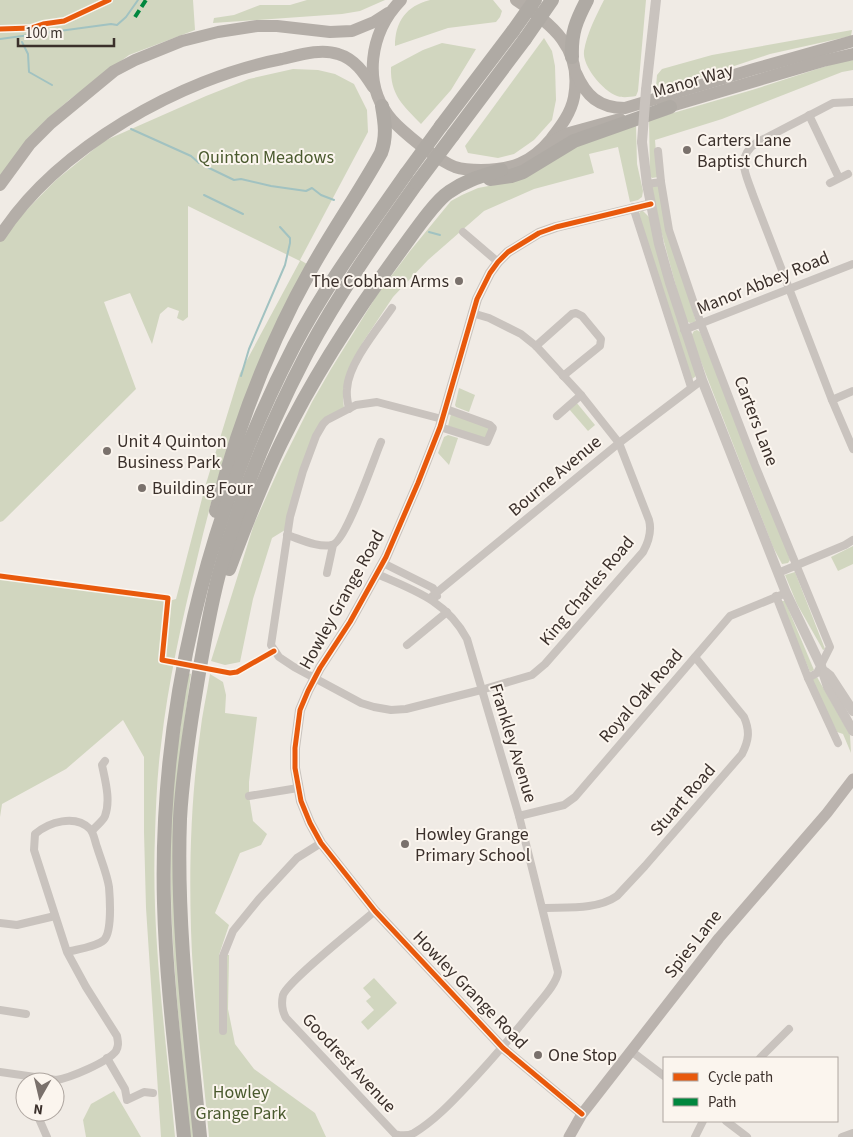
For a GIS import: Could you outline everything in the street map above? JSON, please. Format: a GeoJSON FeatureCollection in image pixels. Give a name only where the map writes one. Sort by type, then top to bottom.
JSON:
{"type":"FeatureCollection","features":[{"type":"Feature","properties":{"kind":"highway","name":"Manor Way"},"geometry":{"type":"LineString","coordinates":[[516,0],[552,27],[567,45],[581,85],[592,98],[610,106],[625,108],[853,41]]}},
{"type":"Feature","properties":{"kind":"highway"},"geometry":{"type":"LineString","coordinates":[[200,1137],[186,985],[181,901],[180,818],[187,746],[219,575],[256,464],[288,390],[333,309],[373,245],[453,135],[519,35],[535,0]]}},
{"type":"Feature","properties":{"kind":"highway"},"geometry":{"type":"LineString","coordinates":[[205,569],[244,455],[275,385],[324,294],[441,126],[519,35],[552,0]]}},
{"type":"Feature","properties":{"kind":"highway"},"geometry":{"type":"LineString","coordinates":[[209,621],[260,488],[303,399],[348,325],[392,263],[447,193],[474,178],[525,162],[546,146],[566,119],[574,93],[573,32],[586,0]]}},
{"type":"Feature","properties":{"kind":"highway"},"geometry":{"type":"LineString","coordinates":[[375,90],[373,69],[376,44],[381,28],[397,4]]}},
{"type":"Feature","properties":{"kind":"highway"},"geometry":{"type":"LineString","coordinates":[[0,185],[30,144],[51,123],[114,71],[135,60],[182,41],[218,32],[257,26],[352,32],[374,22],[397,4]]}},
{"type":"Feature","properties":{"kind":"highway"},"geometry":{"type":"LineString","coordinates":[[0,236],[13,216],[59,171],[123,122],[179,92],[210,79],[259,63],[324,52],[338,54],[350,60],[364,72],[382,106],[400,129],[449,164],[465,170],[501,170]]}},
{"type":"Feature","properties":{"kind":"highway","name":"Manor Way"},"geometry":{"type":"LineString","coordinates":[[546,146],[558,137],[569,133],[670,107],[757,80],[853,54]]}},
{"type":"Feature","properties":{"kind":"highway"},"geometry":{"type":"LineString","coordinates":[[184,1137],[169,986],[164,902],[165,824],[172,746],[182,673],[220,493],[239,431],[279,331],[309,272],[384,145],[385,128],[382,106]]}},
{"type":"Feature","properties":{"kind":"highway"},"geometry":{"type":"LineString","coordinates":[[460,185],[523,172],[574,141],[670,107]]}},
{"type":"Feature","properties":{"kind":"main road","name":"Spies Lane"},"geometry":{"type":"LineString","coordinates":[[568,1137],[582,1114],[719,938],[827,813],[853,779]]}},
{"type":"Feature","properties":{"kind":"street","name":"Carters Lane"},"geometry":{"type":"LineString","coordinates":[[656,0],[642,142],[650,204],[684,330],[778,573],[781,595],[808,678],[839,739]]}},
{"type":"Feature","properties":{"kind":"street"},"geometry":{"type":"LineString","coordinates":[[853,102],[833,103],[747,148],[744,155],[744,171],[832,400],[853,449]]}},
{"type":"Feature","properties":{"kind":"street"},"geometry":{"type":"LineString","coordinates":[[809,115],[839,178]]}},
{"type":"Feature","properties":{"kind":"street","name":"Carters Lane"},"geometry":{"type":"LineString","coordinates":[[658,151],[661,182],[670,230],[701,324],[755,465],[830,647],[822,668]]}},
{"type":"Feature","properties":{"kind":"street"},"geometry":{"type":"LineString","coordinates":[[830,183],[848,174]]}},
{"type":"Feature","properties":{"kind":"street"},"geometry":{"type":"LineString","coordinates":[[647,184],[661,182]]}},
{"type":"Feature","properties":{"kind":"street","name":"Howley Grange Road"},"geometry":{"type":"LineString","coordinates":[[582,1114],[502,1048],[375,910],[321,843],[304,810],[298,788],[295,748],[298,723],[304,701],[314,678],[350,622],[383,563],[418,482],[446,408],[472,314],[482,287],[498,262],[517,245],[539,233],[556,227],[650,204]]}},
{"type":"Feature","properties":{"kind":"street"},"geometry":{"type":"LineString","coordinates":[[633,207],[691,387]]}},
{"type":"Feature","properties":{"kind":"street"},"geometry":{"type":"LineString","coordinates":[[463,232],[498,262]]}},
{"type":"Feature","properties":{"kind":"street","name":"Manor Abbey Road"},"geometry":{"type":"LineString","coordinates":[[684,330],[853,264]]}},
{"type":"Feature","properties":{"kind":"street"},"geometry":{"type":"LineString","coordinates":[[349,409],[346,390],[348,380],[364,347],[392,308]]}},
{"type":"Feature","properties":{"kind":"street"},"geometry":{"type":"LineString","coordinates":[[536,346],[572,314],[576,313],[582,316],[601,339],[600,346],[564,376]]}},
{"type":"Feature","properties":{"kind":"street","name":"King Charles Road"},"geometry":{"type":"LineString","coordinates":[[441,423],[377,402],[364,402],[327,420],[316,436],[297,488],[287,535],[271,646],[279,657],[294,667],[361,703],[374,707],[391,710],[406,709],[532,675],[538,671],[644,552],[648,545],[649,520],[618,443],[581,395],[536,346],[507,326],[489,318],[472,314]]}},
{"type":"Feature","properties":{"kind":"street","name":"Bourne Avenue"},"geometry":{"type":"LineString","coordinates":[[433,595],[618,443],[702,380]]}},
{"type":"Feature","properties":{"kind":"street"},"geometry":{"type":"LineString","coordinates":[[832,400],[853,391]]}},
{"type":"Feature","properties":{"kind":"street"},"geometry":{"type":"LineString","coordinates":[[557,416],[581,395]]}},
{"type":"Feature","properties":{"kind":"street"},"geometry":{"type":"LineString","coordinates":[[441,423],[487,442],[493,428],[490,425],[446,408]]}},
{"type":"Feature","properties":{"kind":"street"},"geometry":{"type":"LineString","coordinates":[[327,573],[333,545],[344,533],[380,442]]}},
{"type":"Feature","properties":{"kind":"street"},"geometry":{"type":"LineString","coordinates":[[287,535],[310,542],[333,545]]}},
{"type":"Feature","properties":{"kind":"street"},"geometry":{"type":"LineString","coordinates":[[778,573],[853,540]]}},
{"type":"Feature","properties":{"kind":"street","name":"Frankley Avenue"},"geometry":{"type":"LineString","coordinates":[[383,563],[433,588],[433,595]]}},
{"type":"Feature","properties":{"kind":"street","name":"Frankley Avenue"},"geometry":{"type":"LineString","coordinates":[[377,574],[433,595],[462,629],[467,639],[520,816],[544,908],[556,959],[558,977],[502,1048]]}},
{"type":"Feature","properties":{"kind":"street","name":"Carters Lane"},"geometry":{"type":"LineString","coordinates":[[781,595],[822,668],[828,687],[853,731]]}},
{"type":"Feature","properties":{"kind":"street","name":"Royal Oak Road"},"geometry":{"type":"LineString","coordinates":[[520,816],[564,805],[575,797],[730,616],[781,595]]}},
{"type":"Feature","properties":{"kind":"street"},"geometry":{"type":"LineString","coordinates":[[407,645],[447,612]]}},
{"type":"Feature","properties":{"kind":"street","name":"Stuart Road"},"geometry":{"type":"LineString","coordinates":[[544,908],[595,905],[612,900],[645,866],[742,754],[749,735],[749,729],[744,716],[695,657]]}},
{"type":"Feature","properties":{"kind":"street","name":"Carters Lane"},"geometry":{"type":"LineString","coordinates":[[822,668],[830,676],[853,711]]}},
{"type":"Feature","properties":{"kind":"street"},"geometry":{"type":"LineString","coordinates":[[808,678],[822,668]]}},
{"type":"Feature","properties":{"kind":"street"},"geometry":{"type":"LineString","coordinates":[[92,830],[104,817],[107,808],[107,784],[102,765],[105,761]]}},
{"type":"Feature","properties":{"kind":"street"},"geometry":{"type":"LineString","coordinates":[[249,796],[298,788]]}},
{"type":"Feature","properties":{"kind":"street"},"geometry":{"type":"LineString","coordinates":[[65,1078],[107,1058],[115,1052],[118,1044],[117,1036],[86,987],[68,952],[34,850],[35,834],[41,828],[74,820],[92,830],[109,888],[110,920],[104,940],[68,952]]}},
{"type":"Feature","properties":{"kind":"street"},"geometry":{"type":"LineString","coordinates":[[223,1031],[223,956],[233,931],[259,899],[297,858],[321,843]]}},
{"type":"Feature","properties":{"kind":"street","name":"Goodrest Avenue"},"geometry":{"type":"LineString","coordinates":[[375,910],[306,970],[286,990],[283,996],[282,1011],[286,1018],[395,1134],[401,1136],[412,1134],[440,1112],[502,1048]]}},
{"type":"Feature","properties":{"kind":"street"},"geometry":{"type":"LineString","coordinates":[[0,922],[17,925],[55,916]]}},
{"type":"Feature","properties":{"kind":"street"},"geometry":{"type":"LineString","coordinates":[[0,1010],[26,1014]]}},
{"type":"Feature","properties":{"kind":"street"},"geometry":{"type":"LineString","coordinates":[[761,1057],[788,1029]]}},
{"type":"Feature","properties":{"kind":"street"},"geometry":{"type":"LineString","coordinates":[[631,1051],[663,1075]]}},
{"type":"Feature","properties":{"kind":"street"},"geometry":{"type":"LineString","coordinates":[[107,1058],[124,1089],[127,1100],[144,1092],[153,1094]]}},
{"type":"Feature","properties":{"kind":"street"},"geometry":{"type":"LineString","coordinates":[[0,1072],[15,1076]]}},
{"type":"Feature","properties":{"kind":"street"},"geometry":{"type":"LineString","coordinates":[[40,1122],[47,1137]]}},
{"type":"Feature","properties":{"kind":"street"},"geometry":{"type":"LineString","coordinates":[[695,1137],[702,1122]]}},
{"type":"Feature","properties":{"kind":"street"},"geometry":{"type":"LineString","coordinates":[[727,1122],[747,1137]]}},
{"type":"Feature","properties":{"kind":"street"},"geometry":{"type":"LineString","coordinates":[[842,1137],[853,1133]]}},
{"type":"Feature","properties":{"kind":"green space"},"geometry":{"type":"Polygon","coordinates":[[[0,0],[193,0],[195,30],[129,55],[69,100],[45,121],[0,176],[0,0]]]}},
{"type":"Feature","properties":{"kind":"green space"},"geometry":{"type":"Polygon","coordinates":[[[307,0],[385,0],[360,11],[342,14],[213,23],[214,18],[234,15],[260,5],[290,5],[307,0]]]}},
{"type":"Feature","properties":{"kind":"green space"},"geometry":{"type":"Polygon","coordinates":[[[430,0],[493,0],[502,11],[496,22],[448,28],[395,46],[397,30],[404,16],[414,6],[430,0]]]}},
{"type":"Feature","properties":{"kind":"green space"},"geometry":{"type":"Polygon","coordinates":[[[604,0],[646,0],[636,96],[621,97],[611,93],[600,84],[586,64],[584,57],[585,44],[604,0]]]}},
{"type":"Feature","properties":{"kind":"green space"},"geometry":{"type":"Polygon","coordinates":[[[852,30],[851,36],[770,54],[660,91],[656,87],[657,75],[662,69],[712,55],[852,30]]]}},
{"type":"Feature","properties":{"kind":"green space"},"geometry":{"type":"Polygon","coordinates":[[[544,38],[552,51],[555,66],[556,100],[552,120],[534,140],[514,154],[498,158],[468,153],[465,146],[544,38]]]}},
{"type":"Feature","properties":{"kind":"green space"},"geometry":{"type":"Polygon","coordinates":[[[442,43],[476,49],[451,90],[421,124],[403,105],[395,92],[391,77],[391,67],[423,50],[442,43]]]}},
{"type":"Feature","properties":{"kind":"green space"},"geometry":{"type":"Polygon","coordinates":[[[853,60],[853,70],[842,72],[722,119],[655,140],[658,177],[652,178],[650,176],[649,120],[839,62],[853,60]]]}},
{"type":"Feature","properties":{"kind":"green space","name":"Quinton Meadows"},"geometry":{"type":"Polygon","coordinates":[[[293,69],[318,70],[335,74],[354,84],[367,110],[368,132],[300,260],[307,264],[263,352],[243,404],[227,448],[208,514],[176,652],[167,698],[160,756],[155,835],[154,873],[157,949],[175,1137],[161,1137],[146,908],[144,757],[123,720],[66,769],[2,804],[0,817],[0,578],[169,601],[176,599],[205,487],[240,373],[300,261],[188,206],[188,317],[183,321],[177,318],[179,311],[168,307],[160,314],[152,344],[130,293],[104,302],[136,389],[0,522],[0,242],[6,231],[56,180],[104,141],[249,79],[293,69]]]}},
{"type":"Feature","properties":{"kind":"green space"},"geometry":{"type":"Polygon","coordinates":[[[636,125],[637,164],[643,191],[642,197],[638,200],[630,202],[618,147],[589,154],[594,173],[534,189],[484,211],[428,260],[393,297],[363,342],[343,399],[344,408],[322,421],[285,530],[272,538],[253,599],[240,662],[225,665],[211,661],[254,524],[281,464],[331,369],[377,295],[410,251],[451,201],[478,188],[504,183],[583,143],[636,125]]]}},
{"type":"Feature","properties":{"kind":"green space"},"geometry":{"type":"Polygon","coordinates":[[[654,185],[658,186],[696,322],[690,323],[685,320],[660,227],[652,187],[654,185]]]}},
{"type":"Feature","properties":{"kind":"green space"},"geometry":{"type":"Polygon","coordinates":[[[642,210],[649,217],[696,376],[692,379],[638,214],[642,210]]]}},
{"type":"Feature","properties":{"kind":"green space"},"geometry":{"type":"Polygon","coordinates":[[[697,330],[700,332],[782,537],[790,560],[788,563],[782,564],[773,547],[691,336],[697,330]]]}},
{"type":"Feature","properties":{"kind":"green space"},"geometry":{"type":"Polygon","coordinates":[[[459,388],[475,395],[469,412],[455,405],[459,388]]]}},
{"type":"Feature","properties":{"kind":"green space"},"geometry":{"type":"Polygon","coordinates":[[[576,402],[595,425],[588,431],[569,409],[576,402]]]}},
{"type":"Feature","properties":{"kind":"green space"},"geometry":{"type":"Polygon","coordinates":[[[451,414],[489,427],[490,430],[485,439],[448,426],[451,414]]]}},
{"type":"Feature","properties":{"kind":"green space"},"geometry":{"type":"Polygon","coordinates":[[[448,435],[458,438],[449,465],[438,453],[444,437],[448,435]]]}},
{"type":"Feature","properties":{"kind":"green space"},"geometry":{"type":"Polygon","coordinates":[[[853,546],[853,564],[838,571],[831,557],[853,546]]]}},
{"type":"Feature","properties":{"kind":"green space"},"geometry":{"type":"Polygon","coordinates":[[[795,572],[825,649],[823,650],[797,604],[785,575],[795,572]]]}},
{"type":"Feature","properties":{"kind":"green space"},"geometry":{"type":"Polygon","coordinates":[[[780,601],[785,601],[814,670],[810,672],[780,601]]]}},
{"type":"Feature","properties":{"kind":"green space"},"geometry":{"type":"Polygon","coordinates":[[[188,673],[191,674],[182,740],[193,1137],[190,1137],[179,1021],[171,905],[173,789],[188,673]]]}},
{"type":"Feature","properties":{"kind":"green space","name":"Howley Grange Park"},"geometry":{"type":"Polygon","coordinates":[[[210,674],[223,682],[226,695],[225,713],[257,717],[249,796],[253,821],[267,834],[261,845],[240,853],[215,913],[229,925],[219,955],[229,955],[228,1009],[235,1044],[254,1069],[315,1113],[326,1137],[209,1137],[194,982],[190,881],[195,782],[201,726],[210,674]]]}},
{"type":"Feature","properties":{"kind":"green space"},"geometry":{"type":"Polygon","coordinates":[[[817,677],[850,735],[851,753],[843,734],[837,732],[811,680],[817,677]]]}},
{"type":"Feature","properties":{"kind":"green space"},"geometry":{"type":"Polygon","coordinates":[[[374,978],[397,1003],[368,1030],[361,1022],[374,1010],[366,1001],[371,997],[363,988],[374,978]]]}},
{"type":"Feature","properties":{"kind":"green space"},"geometry":{"type":"Polygon","coordinates":[[[114,1091],[141,1137],[86,1137],[83,1120],[91,1104],[114,1091]]]}},
{"type":"Feature","properties":{"kind":"waterway"},"geometry":{"type":"LineString","coordinates":[[0,39],[111,24],[117,25],[126,17],[138,0]]}},
{"type":"Feature","properties":{"kind":"waterway"},"geometry":{"type":"LineString","coordinates":[[22,42],[28,54],[29,72],[52,85]]}},
{"type":"Feature","properties":{"kind":"waterway"},"geometry":{"type":"LineString","coordinates":[[131,129],[191,156],[199,163]]}},
{"type":"Feature","properties":{"kind":"waterway"},"geometry":{"type":"LineString","coordinates":[[205,166],[234,180],[241,179],[306,191],[312,188],[321,195],[334,200]]}},
{"type":"Feature","properties":{"kind":"waterway"},"geometry":{"type":"LineString","coordinates":[[204,195],[243,214]]}},
{"type":"Feature","properties":{"kind":"waterway"},"geometry":{"type":"LineString","coordinates":[[241,376],[249,349],[285,265],[290,238],[280,227]]}},
{"type":"Feature","properties":{"kind":"waterway"},"geometry":{"type":"LineString","coordinates":[[429,232],[440,235]]}},
{"type":"Feature","properties":{"kind":"marked path"},"geometry":{"type":"LineString","coordinates":[[135,17],[146,0]]}},
{"type":"Feature","properties":{"kind":"cycle path"},"geometry":{"type":"LineString","coordinates":[[0,29],[31,28],[64,21],[109,0]]}},
{"type":"Feature","properties":{"kind":"cycle path"},"geometry":{"type":"LineString","coordinates":[[582,1114],[503,1048],[375,911],[321,843],[301,801],[295,768],[295,748],[300,710],[308,691],[320,668],[350,622],[386,557],[418,483],[440,427],[477,299],[490,273],[508,252],[539,233],[556,227],[651,204]]}},
{"type":"Feature","properties":{"kind":"cycle path"},"geometry":{"type":"LineString","coordinates":[[0,576],[168,598],[162,660],[230,673],[237,672],[274,651]]}},
{"type":"Feature","properties":{"kind":"place","name":"Carters Lane Baptist Church"},"geometry":{"type":"Point","coordinates":[687,150]}},
{"type":"Feature","properties":{"kind":"place","name":"The Cobham Arms"},"geometry":{"type":"Point","coordinates":[459,281]}},
{"type":"Feature","properties":{"kind":"place","name":"Unit 4 Quinton Business Park"},"geometry":{"type":"Point","coordinates":[107,451]}},
{"type":"Feature","properties":{"kind":"place","name":"Building Four"},"geometry":{"type":"Point","coordinates":[142,488]}},
{"type":"Feature","properties":{"kind":"place","name":"Howley Grange Primary School"},"geometry":{"type":"Point","coordinates":[405,844]}},
{"type":"Feature","properties":{"kind":"place","name":"One Stop"},"geometry":{"type":"Point","coordinates":[538,1055]}}]}
